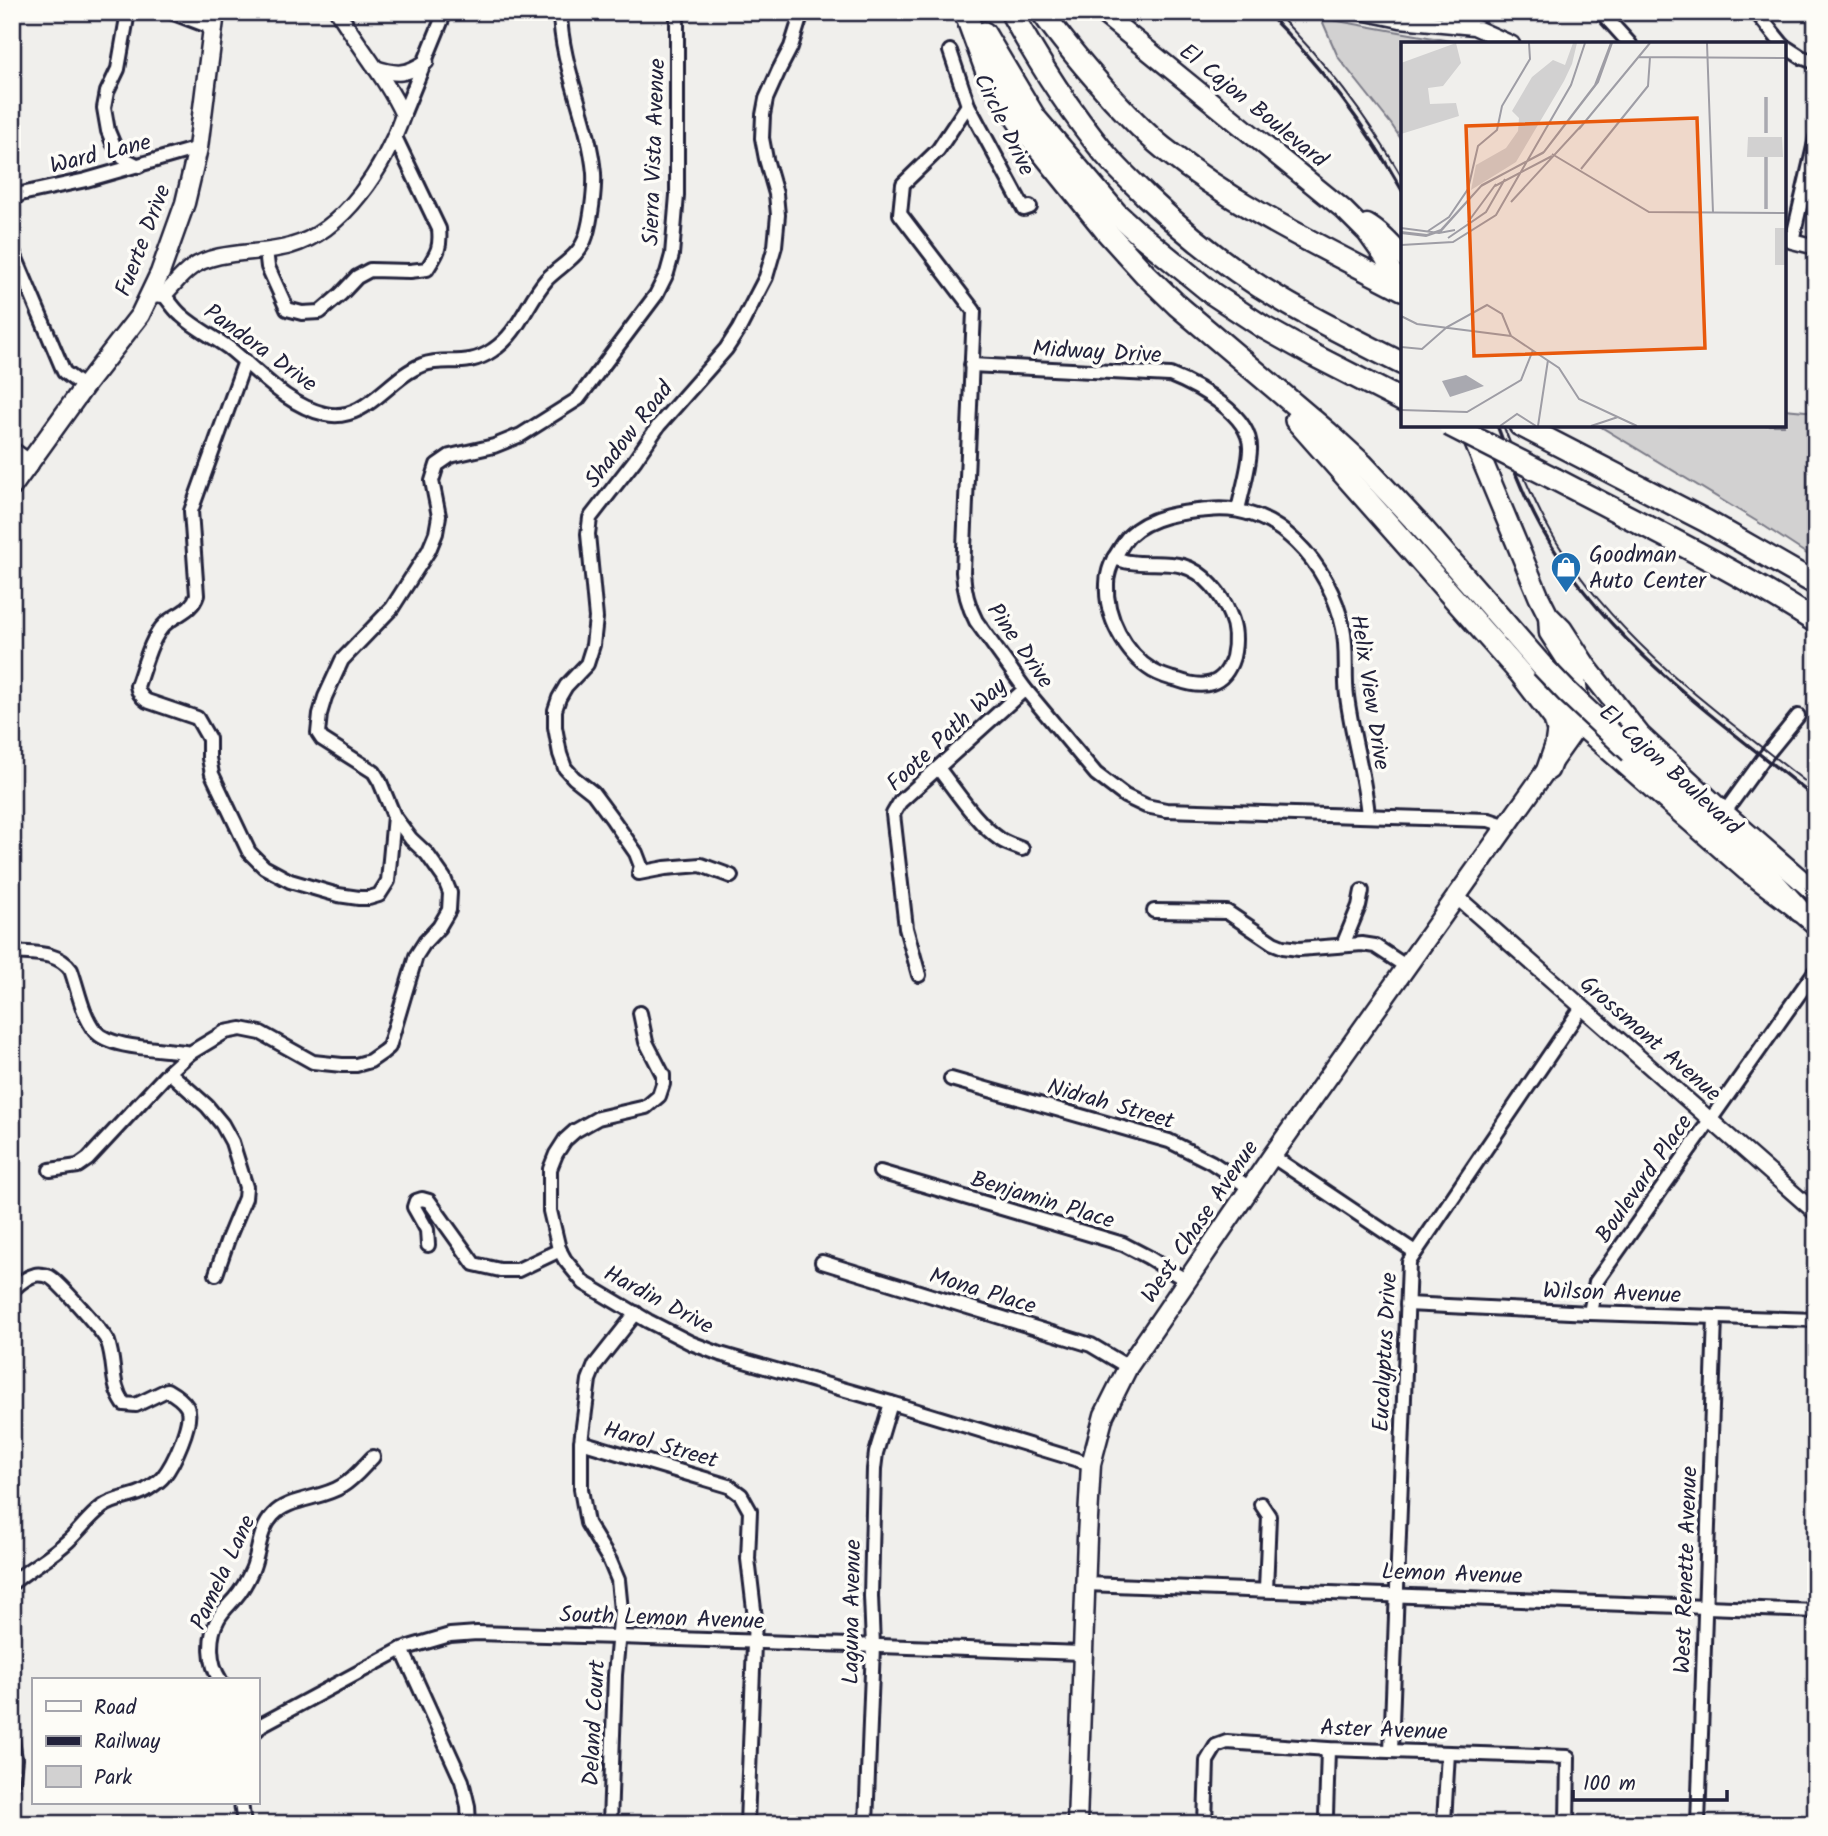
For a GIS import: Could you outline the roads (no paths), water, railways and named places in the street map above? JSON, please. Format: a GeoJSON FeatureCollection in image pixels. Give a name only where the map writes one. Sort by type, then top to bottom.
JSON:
{"type":"FeatureCollection","features":[{"type":"Feature","properties":{"kind":"highway"},"geometry":{"type":"LineString","coordinates":[[965,12],[987,72],[1026,132],[1106,232],[1145,274],[1370,471],[1566,691],[1636,743],[1808,918]]}},
{"type":"Feature","properties":{"kind":"highway"},"geometry":{"type":"LineString","coordinates":[[974,12],[996,56],[1035,118],[1116,213],[1213,294],[1263,327],[1401,400]]}},
{"type":"Feature","properties":{"kind":"highway"},"geometry":{"type":"LineString","coordinates":[[1011,12],[1051,80],[1092,137],[1107,156],[1165,214],[1208,249],[1279,299],[1401,363]]}},
{"type":"Feature","properties":{"kind":"highway"},"geometry":{"type":"LineString","coordinates":[[1042,12],[1095,79],[1140,128],[1165,150],[1204,180],[1264,216],[1401,288]]}},
{"type":"Feature","properties":{"kind":"highway"},"geometry":{"type":"LineString","coordinates":[[1259,375],[1289,413],[1520,673],[1555,719],[1558,731],[1556,746],[1548,769]]}},
{"type":"Feature","properties":{"kind":"highway"},"geometry":{"type":"LineString","coordinates":[[1453,427],[1695,552],[1816,622]]}},
{"type":"Feature","properties":{"kind":"highway"},"geometry":{"type":"LineString","coordinates":[[1527,429],[1706,521],[1816,584]]}},
{"type":"Feature","properties":{"kind":"highway"},"geometry":{"type":"LineString","coordinates":[[1520,673],[1579,724]]}},
{"type":"Feature","properties":{"kind":"main road","name":"El Cajon Boulevard"},"geometry":{"type":"LineString","coordinates":[[1101,12],[1343,209],[1367,233],[1401,287]]}},
{"type":"Feature","properties":{"kind":"main road","name":"Fuerte Drive"},"geometry":{"type":"LineString","coordinates":[[12,486],[84,387],[157,295],[198,148],[214,20]]}},
{"type":"Feature","properties":{"kind":"main road","name":"El Cajon Boulevard"},"geometry":{"type":"LineString","coordinates":[[1343,209],[1377,230],[1401,254]]}},
{"type":"Feature","properties":{"kind":"main road","name":"El Cajon Boulevard"},"geometry":{"type":"LineString","coordinates":[[1468,427],[1548,615],[1562,629],[1636,743],[1724,813],[1816,893]]}},
{"type":"Feature","properties":{"kind":"main road"},"geometry":{"type":"LineString","coordinates":[[12,452],[29,464]]}},
{"type":"Feature","properties":{"kind":"main road","name":"El Cajon Boulevard"},"geometry":{"type":"LineString","coordinates":[[1548,615],[1549,633],[1576,679],[1579,724],[1746,871],[1808,918]]}},
{"type":"Feature","properties":{"kind":"main road"},"geometry":{"type":"LineString","coordinates":[[1579,724],[1590,705],[1588,669]]}},
{"type":"Feature","properties":{"kind":"main road"},"geometry":{"type":"LineString","coordinates":[[1579,724],[1602,718],[1636,743]]}},
{"type":"Feature","properties":{"kind":"main road","name":"West Chase Avenue"},"geometry":{"type":"LineString","coordinates":[[1077,1824],[1091,1464],[1104,1415],[1128,1367],[1250,1188],[1579,724]]}},
{"type":"Feature","properties":{"kind":"street"},"geometry":{"type":"LineString","coordinates":[[128,12],[118,69],[107,92],[104,108],[113,143],[123,158],[139,166]]}},
{"type":"Feature","properties":{"kind":"street"},"geometry":{"type":"LineString","coordinates":[[171,12],[214,20]]}},
{"type":"Feature","properties":{"kind":"street"},"geometry":{"type":"LineString","coordinates":[[338,12],[388,86],[403,115]]}},
{"type":"Feature","properties":{"kind":"street"},"geometry":{"type":"LineString","coordinates":[[157,295],[191,267],[204,260],[279,249],[305,241],[334,223],[377,170],[395,137],[445,12]]}},
{"type":"Feature","properties":{"kind":"street","name":"Pandora Drive"},"geometry":{"type":"LineString","coordinates":[[157,295],[181,316],[216,338],[275,388],[312,409],[327,414],[352,413],[422,365],[465,362],[493,351],[517,327],[537,292],[578,252],[586,237],[594,175],[565,52],[559,12]]}},
{"type":"Feature","properties":{"kind":"street","name":"Sierra Vista Avenue"},"geometry":{"type":"LineString","coordinates":[[50,1170],[78,1166],[88,1159],[169,1072],[190,1053],[225,1032],[241,1030],[261,1033],[313,1062],[342,1065],[370,1061],[388,1047],[416,956],[439,927],[449,909],[450,893],[444,878],[427,854],[411,839],[394,816],[374,772],[318,733],[325,696],[342,660],[392,608],[429,550],[439,516],[432,481],[437,465],[450,456],[495,446],[521,435],[578,399],[656,295],[672,255],[677,195],[677,12]]}},
{"type":"Feature","properties":{"kind":"street","name":"Shadow Road"},"geometry":{"type":"LineString","coordinates":[[731,876],[701,865],[639,873],[636,853],[614,820],[593,793],[565,768],[559,754],[555,710],[566,686],[587,664],[593,645],[596,618],[588,534],[590,518],[659,425],[726,349],[766,276],[775,246],[778,215],[776,194],[762,138],[763,115],[766,99],[791,47],[803,12]]}},
{"type":"Feature","properties":{"kind":"street"},"geometry":{"type":"LineString","coordinates":[[1361,12],[1400,20],[1474,27],[1508,42]]}},
{"type":"Feature","properties":{"kind":"street"},"geometry":{"type":"LineString","coordinates":[[1601,12],[1628,42]]}},
{"type":"Feature","properties":{"kind":"street"},"geometry":{"type":"LineString","coordinates":[[1756,12],[1781,42]]}},
{"type":"Feature","properties":{"kind":"street"},"geometry":{"type":"LineString","coordinates":[[1786,47],[1816,63]]}},
{"type":"Feature","properties":{"kind":"street","name":"Circle Drive"},"geometry":{"type":"LineString","coordinates":[[950,51],[968,105],[1024,209],[1030,207]]}},
{"type":"Feature","properties":{"kind":"street"},"geometry":{"type":"LineString","coordinates":[[375,68],[404,73],[426,62]]}},
{"type":"Feature","properties":{"kind":"street","name":"Pine Drive"},"geometry":{"type":"LineString","coordinates":[[968,105],[938,150],[903,184],[900,215],[974,311],[964,593],[976,621],[1025,689],[1096,774],[1125,796],[1146,806],[1166,810],[1489,821],[1507,826]]}},
{"type":"Feature","properties":{"kind":"street"},"geometry":{"type":"LineString","coordinates":[[266,250],[268,267],[287,309],[302,313],[320,312],[357,277],[370,271],[427,269],[438,251],[439,229],[395,137]]}},
{"type":"Feature","properties":{"kind":"street"},"geometry":{"type":"LineString","coordinates":[[1816,138],[1788,239],[1816,247]]}},
{"type":"Feature","properties":{"kind":"street","name":"Ward Lane"},"geometry":{"type":"LineString","coordinates":[[12,199],[21,194],[86,180],[198,148]]}},
{"type":"Feature","properties":{"kind":"street"},"geometry":{"type":"LineString","coordinates":[[12,249],[64,372],[84,387]]}},
{"type":"Feature","properties":{"kind":"street"},"geometry":{"type":"LineString","coordinates":[[245,361],[191,511],[197,595],[194,603],[165,624],[156,635],[137,686],[138,690],[147,701],[197,718],[209,739],[212,774],[249,852],[264,867],[290,881],[338,895],[359,898],[379,895],[388,881],[394,816]]}},
{"type":"Feature","properties":{"kind":"street","name":"Midway Drive"},"geometry":{"type":"LineString","coordinates":[[971,365],[1170,375],[1191,383],[1234,415],[1244,427],[1250,449],[1238,510]]}},
{"type":"Feature","properties":{"kind":"street","name":"Helix View Drive"},"geometry":{"type":"LineString","coordinates":[[1114,558],[1130,536],[1151,523],[1181,512],[1221,508],[1238,510],[1258,516],[1289,535],[1321,572],[1334,599],[1345,639],[1346,693],[1366,791],[1368,816]]}},
{"type":"Feature","properties":{"kind":"street"},"geometry":{"type":"LineString","coordinates":[[1114,558],[1130,562],[1183,566],[1210,583],[1226,605],[1234,627],[1234,652],[1222,677],[1207,685],[1191,685],[1152,670],[1133,653],[1120,635],[1109,605],[1108,571],[1114,558]]}},
{"type":"Feature","properties":{"kind":"street","name":"Foote Path Way"},"geometry":{"type":"LineString","coordinates":[[919,975],[906,928],[893,814],[900,802],[1025,689]]}},
{"type":"Feature","properties":{"kind":"street"},"geometry":{"type":"LineString","coordinates":[[1724,813],[1797,716]]}},
{"type":"Feature","properties":{"kind":"street"},"geometry":{"type":"LineString","coordinates":[[938,768],[993,834],[1022,849]]}},
{"type":"Feature","properties":{"kind":"street"},"geometry":{"type":"LineString","coordinates":[[1343,945],[1359,906],[1362,891]]}},
{"type":"Feature","properties":{"kind":"street","name":"Grossmont Avenue"},"geometry":{"type":"LineString","coordinates":[[1457,897],[1816,1213]]}},
{"type":"Feature","properties":{"kind":"street"},"geometry":{"type":"LineString","coordinates":[[1154,911],[1227,912],[1283,947],[1299,949],[1362,944],[1375,946],[1407,967]]}},
{"type":"Feature","properties":{"kind":"street"},"geometry":{"type":"LineString","coordinates":[[12,952],[44,954],[61,959],[71,970],[94,1030],[104,1038],[161,1051],[190,1053]]}},
{"type":"Feature","properties":{"kind":"street","name":"Boulevard Place"},"geometry":{"type":"LineString","coordinates":[[1590,1312],[1596,1282],[1816,970]]}},
{"type":"Feature","properties":{"kind":"street","name":"Eucalyptus Drive"},"geometry":{"type":"LineString","coordinates":[[1391,1751],[1409,1262],[1582,1007]]}},
{"type":"Feature","properties":{"kind":"street","name":"Hardin Drive"},"geometry":{"type":"LineString","coordinates":[[640,1013],[646,1042],[663,1075],[659,1096],[646,1107],[598,1118],[575,1131],[561,1147],[550,1170],[550,1211],[560,1250],[584,1283],[691,1343],[720,1354],[1091,1464]]}},
{"type":"Feature","properties":{"kind":"street"},"geometry":{"type":"LineString","coordinates":[[169,1072],[222,1124],[232,1142],[246,1186],[246,1198],[216,1274]]}},
{"type":"Feature","properties":{"kind":"street","name":"Nidrah Street"},"geometry":{"type":"LineString","coordinates":[[951,1079],[1169,1141],[1212,1161],[1250,1188]]}},
{"type":"Feature","properties":{"kind":"street"},"geometry":{"type":"LineString","coordinates":[[1272,1156],[1415,1252]]}},
{"type":"Feature","properties":{"kind":"street","name":"Benjamin Place"},"geometry":{"type":"LineString","coordinates":[[880,1172],[1123,1244],[1187,1281]]}},
{"type":"Feature","properties":{"kind":"street"},"geometry":{"type":"LineString","coordinates":[[428,1245],[427,1230],[414,1207],[416,1201],[422,1199],[429,1200],[474,1264],[500,1270],[518,1270],[560,1250]]}},
{"type":"Feature","properties":{"kind":"street","name":"Mona Place"},"geometry":{"type":"LineString","coordinates":[[822,1262],[1091,1345],[1128,1367]]}},
{"type":"Feature","properties":{"kind":"street"},"geometry":{"type":"LineString","coordinates":[[12,1290],[22,1280],[36,1274],[50,1277],[100,1329],[106,1339],[112,1354],[116,1393],[124,1404],[136,1405],[167,1390],[188,1408],[189,1418],[174,1458],[162,1478],[144,1492],[116,1499],[102,1507],[65,1544],[12,1584]]}},
{"type":"Feature","properties":{"kind":"street","name":"Wilson Avenue"},"geometry":{"type":"LineString","coordinates":[[1407,1304],[1816,1320]]}},
{"type":"Feature","properties":{"kind":"street","name":"Deland Court"},"geometry":{"type":"LineString","coordinates":[[610,1824],[615,1686],[621,1611],[618,1580],[587,1523],[581,1489],[581,1442],[589,1380],[595,1365],[636,1312]]}},
{"type":"Feature","properties":{"kind":"street","name":"West Renette Avenue"},"geometry":{"type":"LineString","coordinates":[[1698,1824],[1715,1317]]}},
{"type":"Feature","properties":{"kind":"street","name":"Laguna Avenue"},"geometry":{"type":"LineString","coordinates":[[866,1824],[873,1646],[871,1596],[874,1469],[891,1403]]}},
{"type":"Feature","properties":{"kind":"street","name":"Harol Street"},"geometry":{"type":"LineString","coordinates":[[581,1442],[729,1486],[741,1495],[750,1511],[748,1559],[755,1618],[754,1641]]}},
{"type":"Feature","properties":{"kind":"street","name":"Pamela Lane"},"geometry":{"type":"LineString","coordinates":[[219,1678],[215,1673],[210,1647],[213,1635],[219,1618],[239,1594],[252,1569],[262,1532],[274,1514],[295,1502],[341,1487],[373,1457]]}},
{"type":"Feature","properties":{"kind":"street"},"geometry":{"type":"LineString","coordinates":[[1261,1504],[1269,1516],[1266,1590]]}},
{"type":"Feature","properties":{"kind":"street","name":"Lemon Avenue"},"geometry":{"type":"LineString","coordinates":[[1086,1584],[1816,1611]]}},
{"type":"Feature","properties":{"kind":"street","name":"South Lemon Avenue"},"geometry":{"type":"LineString","coordinates":[[259,1725],[402,1649],[450,1635],[471,1633],[1083,1653]]}},
{"type":"Feature","properties":{"kind":"street"},"geometry":{"type":"LineString","coordinates":[[747,1824],[754,1641]]}},
{"type":"Feature","properties":{"kind":"street"},"geometry":{"type":"LineString","coordinates":[[402,1649],[462,1781],[469,1824]]}},
{"type":"Feature","properties":{"kind":"street"},"geometry":{"type":"LineString","coordinates":[[12,1740],[15,1759],[12,1786]]}},
{"type":"Feature","properties":{"kind":"street","name":"Aster Avenue"},"geometry":{"type":"LineString","coordinates":[[1205,1824],[1207,1761],[1216,1746],[1227,1742],[1328,1749],[1568,1757],[1566,1824]]}},
{"type":"Feature","properties":{"kind":"street"},"geometry":{"type":"LineString","coordinates":[[1326,1815],[1328,1749]]}},
{"type":"Feature","properties":{"kind":"street"},"geometry":{"type":"LineString","coordinates":[[1444,1822],[1448,1753]]}},
{"type":"Feature","properties":{"kind":"street"},"geometry":{"type":"LineString","coordinates":[[240,1804],[244,1824]]}},
{"type":"Feature","properties":{"kind":"tram line"},"geometry":{"type":"LineString","coordinates":[[1275,12],[1345,91],[1401,176]]}},
{"type":"Feature","properties":{"kind":"tram line"},"geometry":{"type":"LineString","coordinates":[[1504,427],[1548,527],[1582,578],[1610,613],[1642,646],[1709,706],[1816,790]]}},
{"type":"Feature","properties":{"kind":"railway"},"geometry":{"type":"LineString","coordinates":[[1266,12],[1305,53],[1341,97],[1374,143],[1401,189]]}},
{"type":"Feature","properties":{"kind":"railway"},"geometry":{"type":"LineString","coordinates":[[1498,427],[1541,528],[1567,569],[1597,607],[1665,676],[1816,799]]}},
{"type":"Feature","properties":{"kind":"place","name":"Goodman Auto Center"},"geometry":{"type":"Point","coordinates":[1566,594]}}]}
